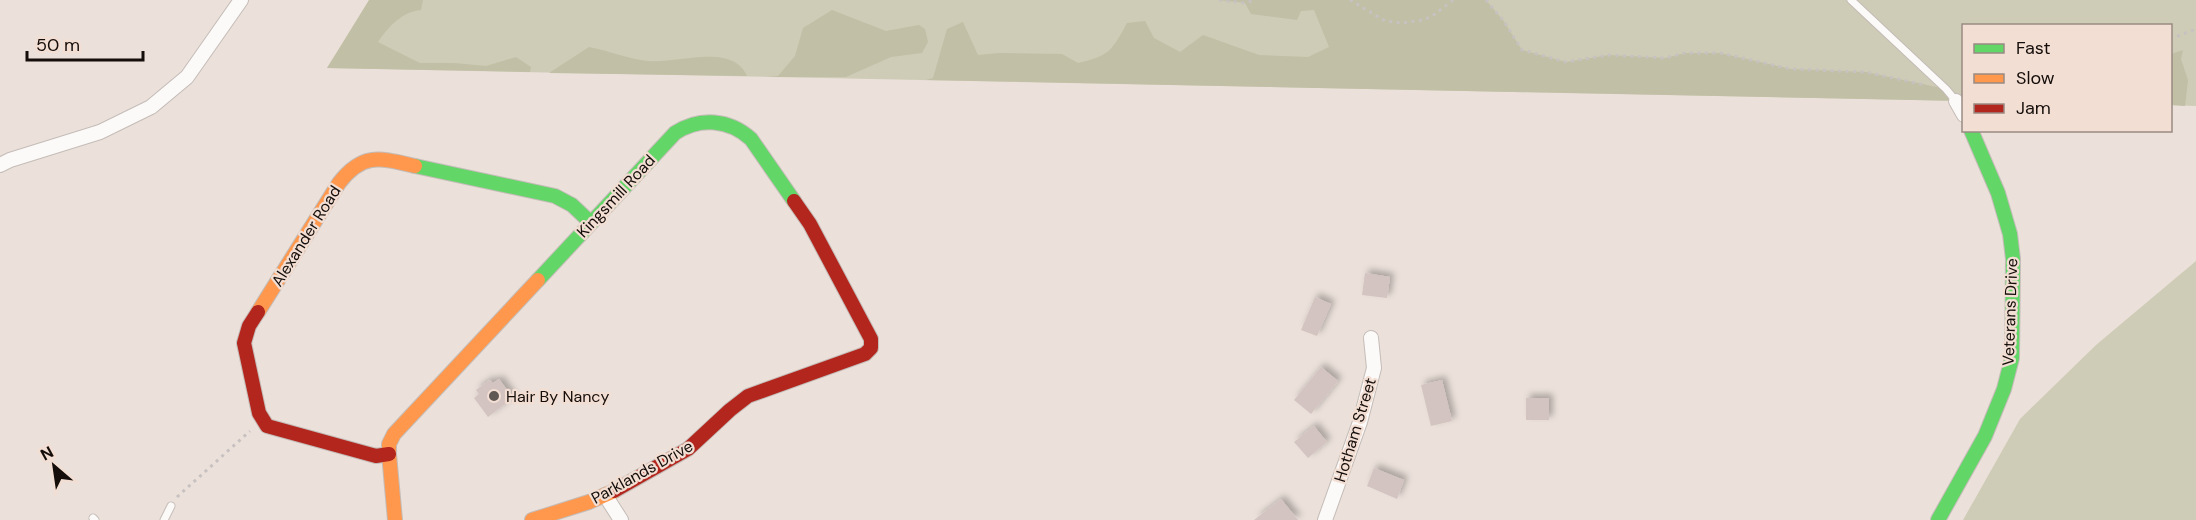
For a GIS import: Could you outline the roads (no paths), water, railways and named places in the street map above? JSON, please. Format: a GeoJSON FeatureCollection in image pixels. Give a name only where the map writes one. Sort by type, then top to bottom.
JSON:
{"type":"FeatureCollection","features":[{"type":"Feature","properties":{"kind":"street"},"geometry":{"type":"LineString","coordinates":[[0,165],[100,132],[151,107],[187,77],[241,0]]}},
{"type":"Feature","properties":{"kind":"street"},"geometry":{"type":"LineString","coordinates":[[1956,101],[1962,112]]}},
{"type":"Feature","properties":{"kind":"street","name":"Kingsmill Road"},"geometry":{"type":"LineString","coordinates":[[395,520],[389,454],[389,444],[394,434],[681,128],[696,123],[733,126],[751,139],[802,211],[871,339],[871,348]]}},
{"type":"Feature","properties":{"kind":"street","name":"Veterans Drive"},"geometry":{"type":"LineString","coordinates":[[1938,520],[1984,436],[2004,389],[2012,358],[2013,260],[2010,234],[1998,193],[1972,132]]}},
{"type":"Feature","properties":{"kind":"street","name":"Alexander Road"},"geometry":{"type":"LineString","coordinates":[[389,454],[376,456],[274,429],[262,420],[245,353],[245,334],[339,183],[358,163],[366,159],[383,159],[546,194],[572,205],[591,223]]}},
{"type":"Feature","properties":{"kind":"street","name":"Hotham Street"},"geometry":{"type":"LineString","coordinates":[[1326,519],[1360,422],[1374,368],[1371,338]]}},
{"type":"Feature","properties":{"kind":"street","name":"Parklands Drive"},"geometry":{"type":"LineString","coordinates":[[532,520],[555,510],[589,502],[605,495],[694,444],[748,396],[865,354],[871,348]]}},
{"type":"Feature","properties":{"kind":"street"},"geometry":{"type":"LineString","coordinates":[[605,495],[621,520]]}},
{"type":"Feature","properties":{"kind":"lane"},"geometry":{"type":"LineString","coordinates":[[1851,0],[1956,101]]}},
{"type":"Feature","properties":{"kind":"lane"},"geometry":{"type":"LineString","coordinates":[[2012,358],[2023,347]]}},
{"type":"Feature","properties":{"kind":"lane"},"geometry":{"type":"LineString","coordinates":[[164,520],[171,506]]}},
{"type":"Feature","properties":{"kind":"place","name":"Hair By Nancy"},"geometry":{"type":"Point","coordinates":[494,396]}}]}
